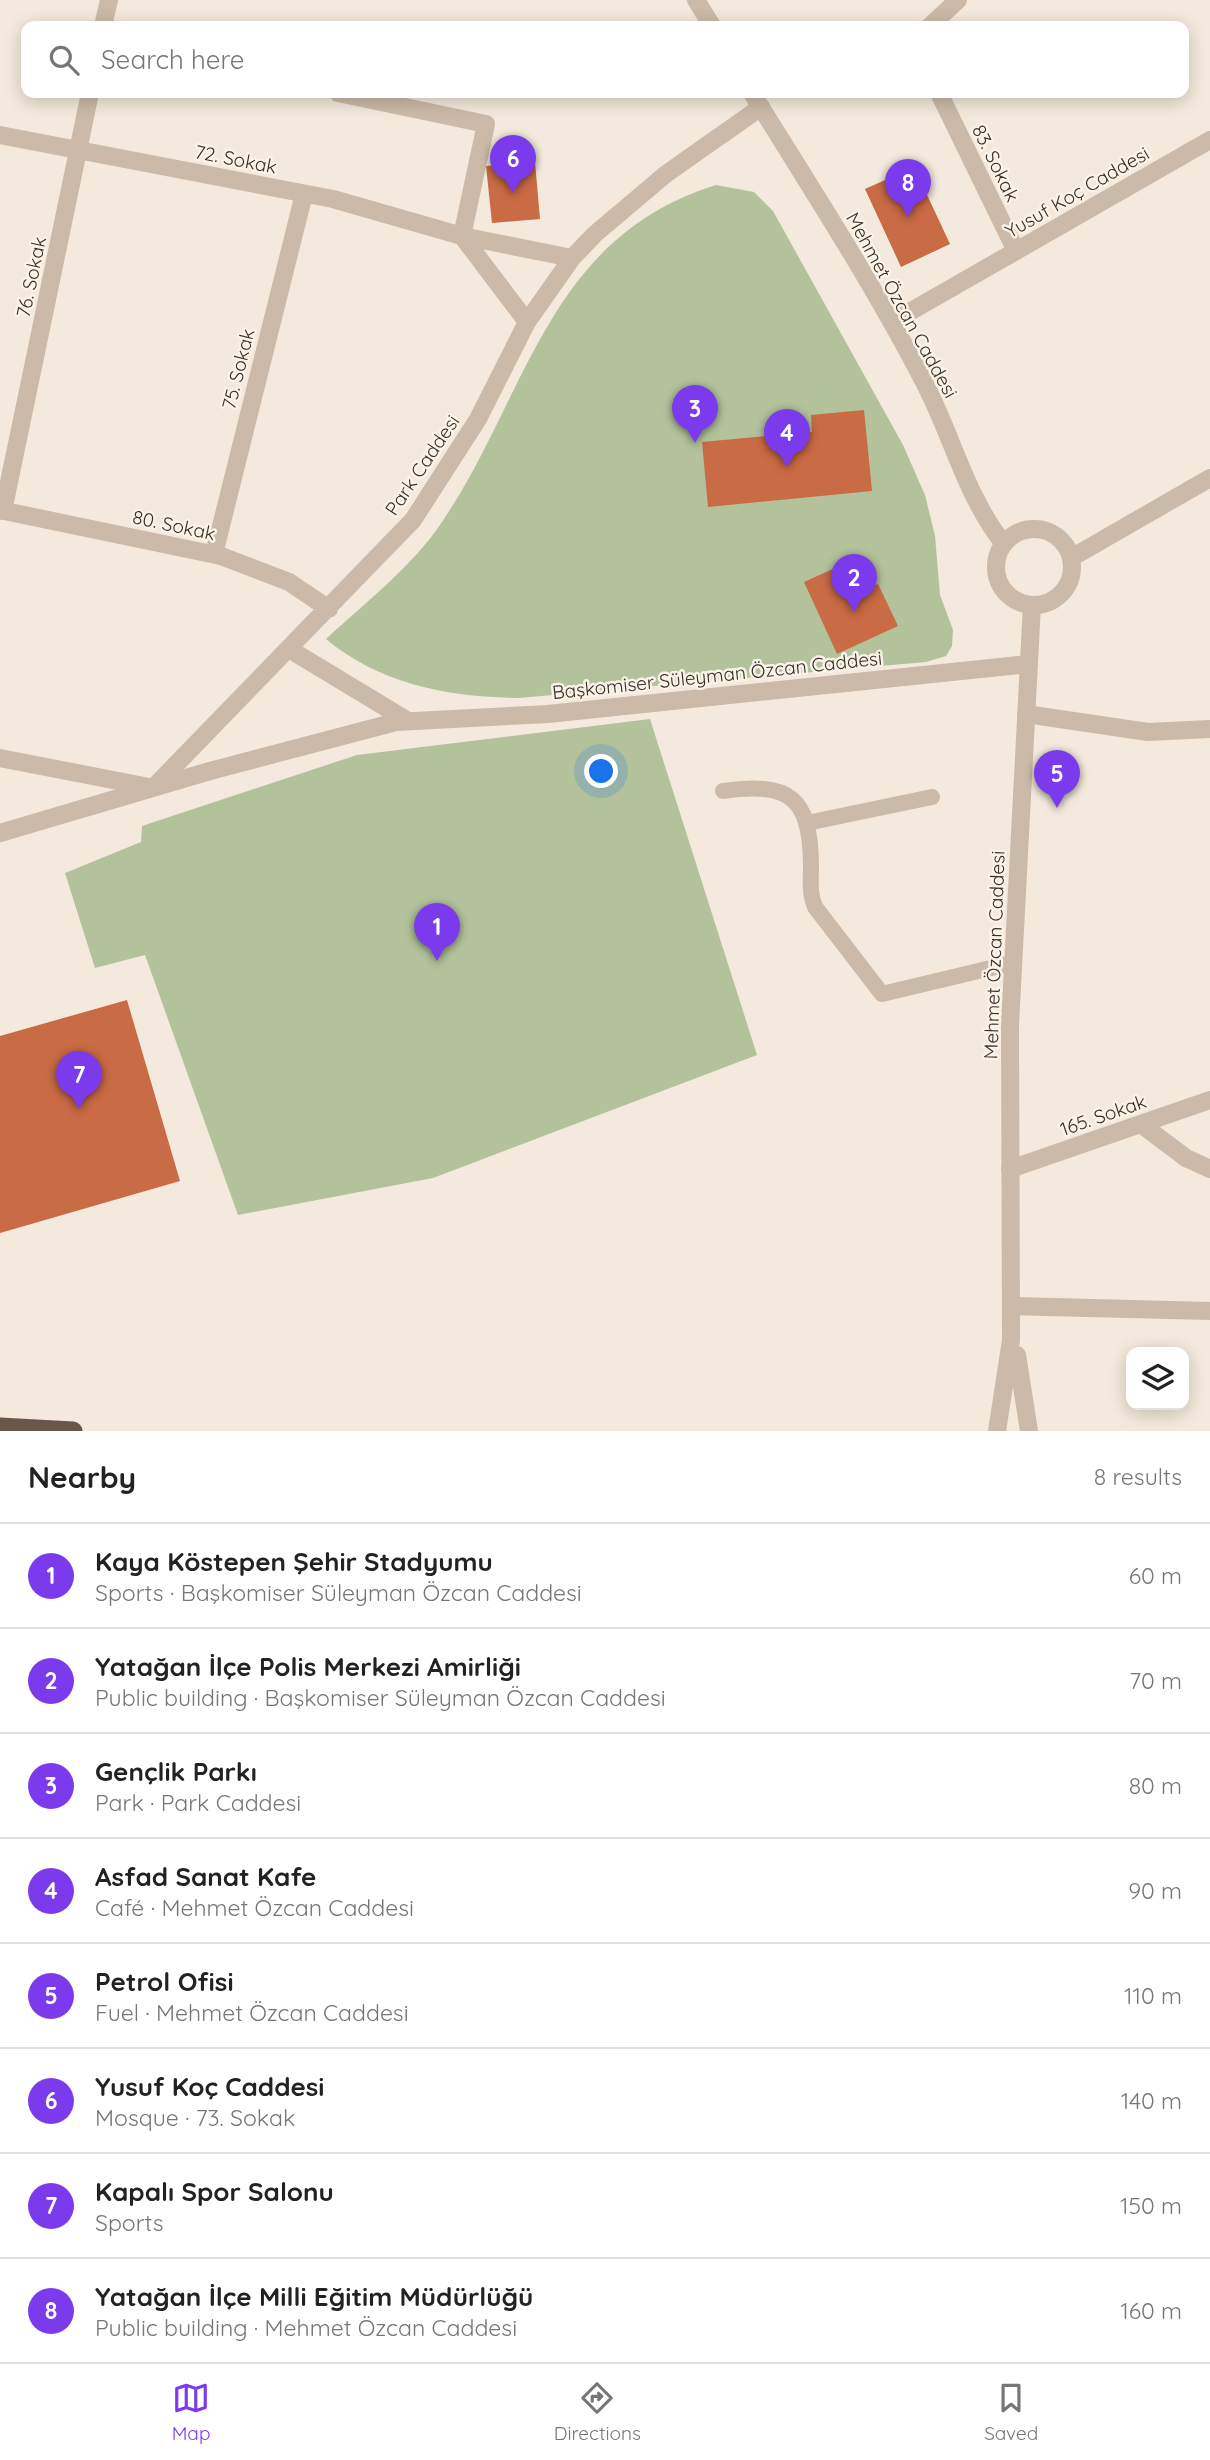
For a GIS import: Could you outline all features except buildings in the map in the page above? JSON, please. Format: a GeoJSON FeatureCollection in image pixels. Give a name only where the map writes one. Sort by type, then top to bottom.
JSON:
{"type":"FeatureCollection","features":[{"type":"Feature","properties":{"kind":"highway"},"geometry":{"type":"LineString","coordinates":[[0,1427],[73,1431]]}},
{"type":"Feature","properties":{"kind":"street"},"geometry":{"type":"LineString","coordinates":[[104,21],[108,0]]}},
{"type":"Feature","properties":{"kind":"street"},"geometry":{"type":"LineString","coordinates":[[696,0],[709,21]]}},
{"type":"Feature","properties":{"kind":"street"},"geometry":{"type":"LineString","coordinates":[[935,21],[958,0]]}},
{"type":"Feature","properties":{"kind":"street","name":"76. Sokak"},"geometry":{"type":"LineString","coordinates":[[2,511],[89,98]]}},
{"type":"Feature","properties":{"kind":"street"},"geometry":{"type":"LineString","coordinates":[[362,98],[486,124],[462,236],[527,322]]}},
{"type":"Feature","properties":{"kind":"street","name":"83. Sokak"},"geometry":{"type":"LineString","coordinates":[[941,98],[1016,251]]}},
{"type":"Feature","properties":{"kind":"street","name":"Park Caddesi"},"geometry":{"type":"LineString","coordinates":[[0,833],[152,788],[413,520],[478,419],[527,322],[572,258],[595,234],[757,100]]}},
{"type":"Feature","properties":{"kind":"street","name":"Mehmet Özcan Caddesi"},"geometry":{"type":"LineString","coordinates":[[757,100],[892,323],[926,385],[980,507],[1004,544]]}},
{"type":"Feature","properties":{"kind":"street","name":"72. Sokak"},"geometry":{"type":"LineString","coordinates":[[0,135],[304,194],[462,236],[572,258]]}},
{"type":"Feature","properties":{"kind":"street","name":"Yusuf Koç Caddesi"},"geometry":{"type":"LineString","coordinates":[[892,323],[1210,139]]}},
{"type":"Feature","properties":{"kind":"street","name":"75. Sokak"},"geometry":{"type":"LineString","coordinates":[[214,554],[304,194]]}},
{"type":"Feature","properties":{"kind":"street"},"geometry":{"type":"LineString","coordinates":[[1071,558],[1210,478]]}},
{"type":"Feature","properties":{"kind":"street","name":"80. Sokak"},"geometry":{"type":"LineString","coordinates":[[2,511],[214,554],[253,566],[289,582],[329,609]]}},
{"type":"Feature","properties":{"kind":"street"},"geometry":{"type":"LineString","coordinates":[[1021,531],[1045,531],[1056,537],[1071,558],[1072,572],[1061,595],[1050,602],[1032,606],[1012,600],[998,581],[997,557],[1004,544],[1021,531]]}},
{"type":"Feature","properties":{"kind":"street","name":"Mehmet Özcan Caddesi"},"geometry":{"type":"LineString","coordinates":[[997,1431],[1007,1371],[1012,1306],[1012,963],[1032,606]]}},
{"type":"Feature","properties":{"kind":"street"},"geometry":{"type":"LineString","coordinates":[[289,649],[408,721]]}},
{"type":"Feature","properties":{"kind":"street","name":"Başkomiser Süleyman Özcan Caddesi"},"geometry":{"type":"LineString","coordinates":[[152,788],[344,733],[408,721],[548,714],[1029,664]]}},
{"type":"Feature","properties":{"kind":"street"},"geometry":{"type":"LineString","coordinates":[[1026,714],[1148,732],[1210,729]]}},
{"type":"Feature","properties":{"kind":"street"},"geometry":{"type":"LineString","coordinates":[[0,758],[152,788]]}},
{"type":"Feature","properties":{"kind":"street","name":"165. Sokak"},"geometry":{"type":"LineString","coordinates":[[1010,1169],[1210,1101]]}},
{"type":"Feature","properties":{"kind":"street"},"geometry":{"type":"LineString","coordinates":[[1142,1124],[1186,1157],[1210,1169]]}},
{"type":"Feature","properties":{"kind":"street"},"geometry":{"type":"LineString","coordinates":[[1012,1306],[1210,1311]]}},
{"type":"Feature","properties":{"kind":"street","name":"Mehmet Özcan Caddesi"},"geometry":{"type":"LineString","coordinates":[[1012,1306],[1029,1431]]}},
{"type":"Feature","properties":{"kind":"lane"},"geometry":{"type":"LineString","coordinates":[[723,791],[766,788],[790,797],[804,811],[810,835],[810,896],[815,907],[882,994],[1012,963]]}},
{"type":"Feature","properties":{"kind":"lane"},"geometry":{"type":"LineString","coordinates":[[807,823],[932,797]]}},
{"type":"Feature","properties":{"kind":"green space"},"geometry":{"type":"Polygon","coordinates":[[[716,185],[754,192],[773,211],[903,445],[925,495],[935,536],[940,595],[953,630],[952,646],[946,656],[926,662],[519,698],[467,695],[393,678],[347,655],[326,639],[403,569],[442,522],[472,473],[548,325],[578,281],[614,242],[659,209],[716,185]]]}},
{"type":"Feature","properties":{"kind":"green space"},"geometry":{"type":"Polygon","coordinates":[[[650,719],[757,1055],[433,1178],[238,1215],[145,955],[95,968],[65,873],[141,842],[142,826],[357,755],[650,719]]]}},
{"type":"Feature","properties":{"kind":"place","name":"Yusuf Koç Caddesi"},"geometry":{"type":"Point","coordinates":[513,193]}},
{"type":"Feature","properties":{"kind":"place","name":"Yatağan İlçe Milli Eğitim Müdürlüğü"},"geometry":{"type":"Point","coordinates":[908,217]}},
{"type":"Feature","properties":{"kind":"place","name":"Gençlik Parkı"},"geometry":{"type":"Point","coordinates":[695,443]}},
{"type":"Feature","properties":{"kind":"place","name":"Asfad Sanat Kafe"},"geometry":{"type":"Point","coordinates":[787,467]}},
{"type":"Feature","properties":{"kind":"place","name":"Yatağan İlçe Polis Merkezi Amirliği"},"geometry":{"type":"Point","coordinates":[854,612]}},
{"type":"Feature","properties":{"kind":"place","name":"Petrol Ofisi"},"geometry":{"type":"Point","coordinates":[1057,808]}},
{"type":"Feature","properties":{"kind":"place","name":"Kaya Köstepen Şehir Stadyumu"},"geometry":{"type":"Point","coordinates":[437,961]}},
{"type":"Feature","properties":{"kind":"place","name":"Kapalı Spor Salonu"},"geometry":{"type":"Point","coordinates":[79,1109]}}]}
